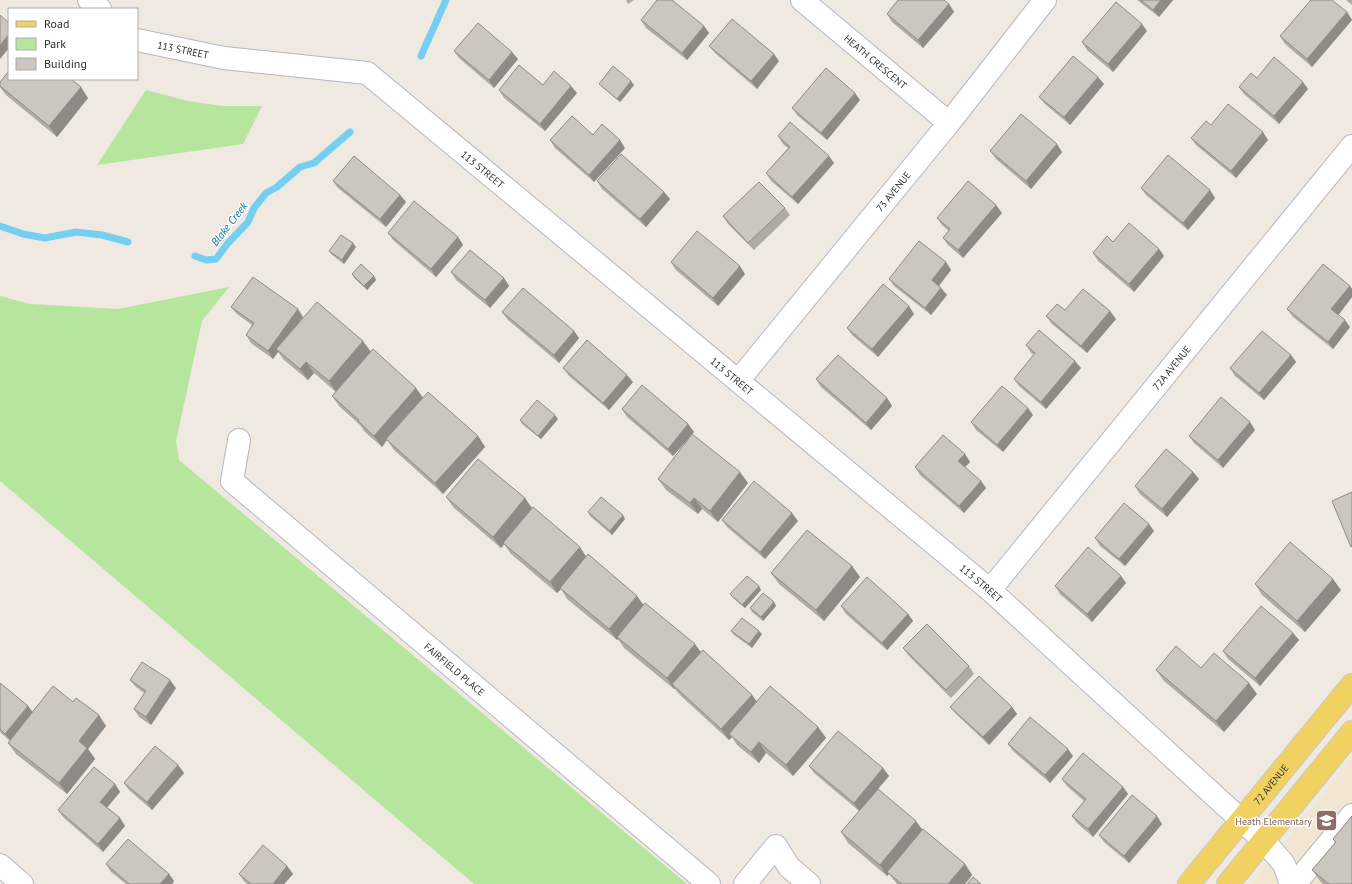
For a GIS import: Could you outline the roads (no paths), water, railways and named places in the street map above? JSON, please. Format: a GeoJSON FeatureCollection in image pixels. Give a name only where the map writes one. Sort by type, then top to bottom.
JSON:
{"type":"FeatureCollection","features":[{"type":"Feature","properties":{"kind":"main road","name":"72 AVENUE"},"geometry":{"type":"LineString","coordinates":[[1189,884],[1352,684]]}},
{"type":"Feature","properties":{"kind":"main road"},"geometry":{"type":"LineString","coordinates":[[1228,884],[1352,732]]}},
{"type":"Feature","properties":{"kind":"street"},"geometry":{"type":"LineString","coordinates":[[89,0],[99,8]]}},
{"type":"Feature","properties":{"kind":"street","name":"HEATH CRESCENT"},"geometry":{"type":"LineString","coordinates":[[802,0],[949,123]]}},
{"type":"Feature","properties":{"kind":"street","name":"73 AVENUE"},"geometry":{"type":"LineString","coordinates":[[738,381],[949,123],[1045,0]]}},
{"type":"Feature","properties":{"kind":"street","name":"113 STREET"},"geometry":{"type":"LineString","coordinates":[[138,40],[224,58],[367,73],[990,590],[1264,841],[1284,864],[1291,884]]}},
{"type":"Feature","properties":{"kind":"street","name":"72A AVENUE"},"geometry":{"type":"LineString","coordinates":[[990,590],[1352,146]]}},
{"type":"Feature","properties":{"kind":"street","name":"FAIRFIELD PLACE"},"geometry":{"type":"LineString","coordinates":[[239,440],[232,481],[709,884]]}},
{"type":"Feature","properties":{"kind":"street"},"geometry":{"type":"LineString","coordinates":[[1295,884],[1352,815]]}},
{"type":"Feature","properties":{"kind":"street"},"geometry":{"type":"LineString","coordinates":[[745,884],[776,846],[789,867],[809,884]]}},
{"type":"Feature","properties":{"kind":"street"},"geometry":{"type":"LineString","coordinates":[[0,865],[22,884]]}},
{"type":"Feature","properties":{"kind":"waterway","name":"Blake Creek"},"geometry":{"type":"LineString","coordinates":[[421,56],[446,0]]}},
{"type":"Feature","properties":{"kind":"waterway","name":"Blake Creek"},"geometry":{"type":"LineString","coordinates":[[195,256],[206,260],[216,259],[228,243],[248,222],[254,208],[266,193],[277,187],[300,167],[314,163],[350,132]]}},
{"type":"Feature","properties":{"kind":"waterway","name":"Blake Creek"},"geometry":{"type":"LineString","coordinates":[[0,226],[23,234],[45,238],[76,232],[102,235],[128,242]]}},
{"type":"Feature","properties":{"kind":"place","name":"Heath Elementary"},"geometry":{"type":"Point","coordinates":[1327,821]}}]}
